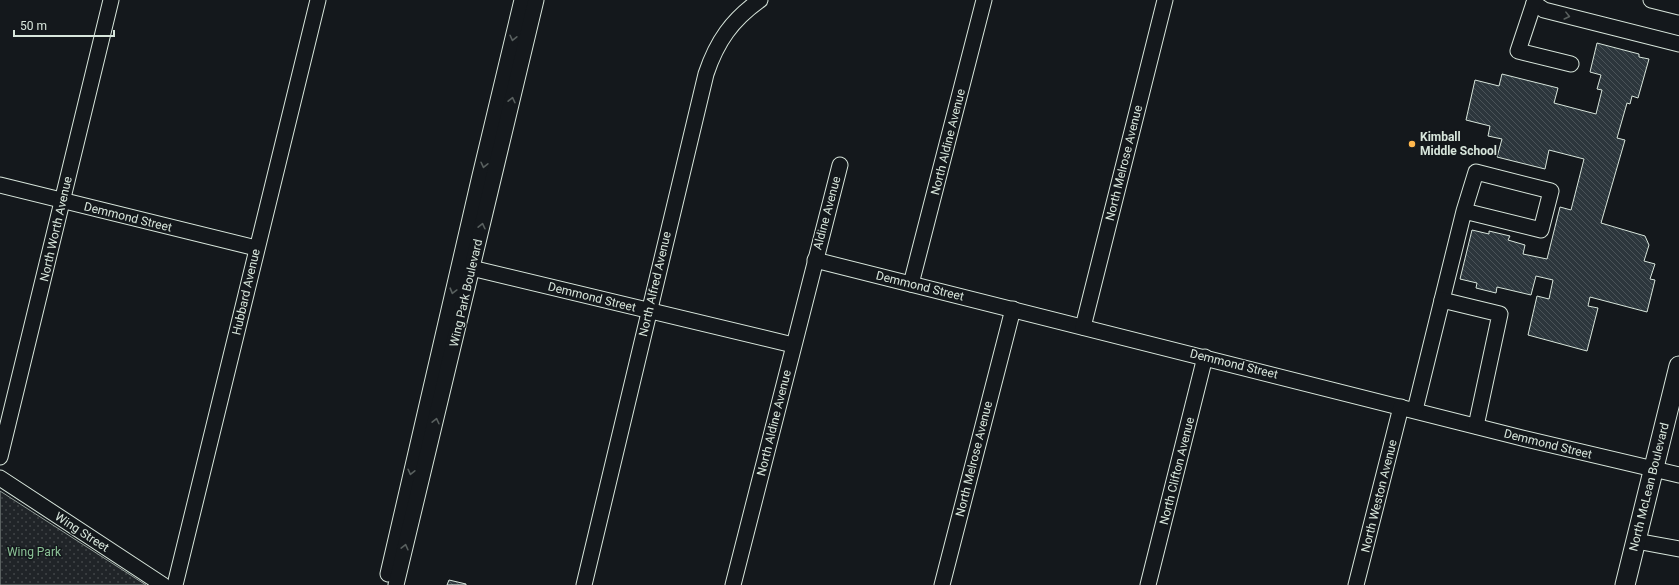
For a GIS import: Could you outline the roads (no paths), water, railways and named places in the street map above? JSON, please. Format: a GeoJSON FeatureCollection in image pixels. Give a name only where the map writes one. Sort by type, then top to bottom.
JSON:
{"type":"FeatureCollection","features":[{"type":"Feature","properties":{"kind":"main road","name":"North McLean Boulevard"},"geometry":{"type":"LineString","coordinates":[[1625,585],[1679,366]]}},
{"type":"Feature","properties":{"kind":"street","name":"North Worth Avenue"},"geometry":{"type":"LineString","coordinates":[[0,457],[112,0]]}},
{"type":"Feature","properties":{"kind":"street","name":"Hubbard Avenue"},"geometry":{"type":"LineString","coordinates":[[175,585],[256,248],[318,0]]}},
{"type":"Feature","properties":{"kind":"street","name":"Wing Park Boulevard"},"geometry":{"type":"LineString","coordinates":[[396,585],[466,266],[522,0]]}},
{"type":"Feature","properties":{"kind":"street","name":"Wing Park Boulevard"},"geometry":{"type":"LineString","coordinates":[[386,585],[445,323],[466,266],[536,0]]}},
{"type":"Feature","properties":{"kind":"street","name":"North Alfred Avenue"},"geometry":{"type":"LineString","coordinates":[[584,585],[676,192],[711,58],[732,24],[760,0]]}},
{"type":"Feature","properties":{"kind":"street","name":"North Aldine Avenue"},"geometry":{"type":"LineString","coordinates":[[911,284],[984,0]]}},
{"type":"Feature","properties":{"kind":"street","name":"North Melrose Avenue"},"geometry":{"type":"LineString","coordinates":[[1082,326],[1165,0]]}},
{"type":"Feature","properties":{"kind":"street"},"geometry":{"type":"LineString","coordinates":[[1651,0],[1679,7]]}},
{"type":"Feature","properties":{"kind":"street"},"geometry":{"type":"LineString","coordinates":[[1571,64],[1518,51],[1534,1],[1544,10],[1679,44]]}},
{"type":"Feature","properties":{"kind":"street","name":"Aldine Avenue"},"geometry":{"type":"LineString","coordinates":[[815,260],[840,165]]}},
{"type":"Feature","properties":{"kind":"street","name":"North Weston Avenue"},"geometry":{"type":"LineString","coordinates":[[1356,585],[1408,408],[1442,300],[1464,211],[1476,172],[1551,191],[1541,230],[1464,211]]}},
{"type":"Feature","properties":{"kind":"street","name":"Demmond Street"},"geometry":{"type":"LineString","coordinates":[[0,185],[256,248]]}},
{"type":"Feature","properties":{"kind":"street","name":"Demmond Street"},"geometry":{"type":"LineString","coordinates":[[815,260],[1476,426],[1679,475]]}},
{"type":"Feature","properties":{"kind":"street","name":"North Aldine Avenue"},"geometry":{"type":"LineString","coordinates":[[733,585],[815,260]]}},
{"type":"Feature","properties":{"kind":"street","name":"Demmond Street"},"geometry":{"type":"LineString","coordinates":[[466,266],[793,345]]}},
{"type":"Feature","properties":{"kind":"street"},"geometry":{"type":"LineString","coordinates":[[1442,300],[1500,314],[1476,426]]}},
{"type":"Feature","properties":{"kind":"street","name":"North Melrose Avenue"},"geometry":{"type":"LineString","coordinates":[[942,585],[1013,309]]}},
{"type":"Feature","properties":{"kind":"street","name":"North Clifton Avenue"},"geometry":{"type":"LineString","coordinates":[[1148,585],[1205,357]]}},
{"type":"Feature","properties":{"kind":"street","name":"Wing Street"},"geometry":{"type":"LineString","coordinates":[[0,478],[163,585]]}},
{"type":"Feature","properties":{"kind":"street"},"geometry":{"type":"LineString","coordinates":[[1636,541],[1679,549]]}},
{"type":"Feature","properties":{"kind":"place","name":"Kimball Middle School"},"geometry":{"type":"Point","coordinates":[1412,144]}},
{"type":"Feature","properties":{"kind":"park label","name":"Wing Park"},"geometry":{"type":"Point","coordinates":[34,552]}}]}
